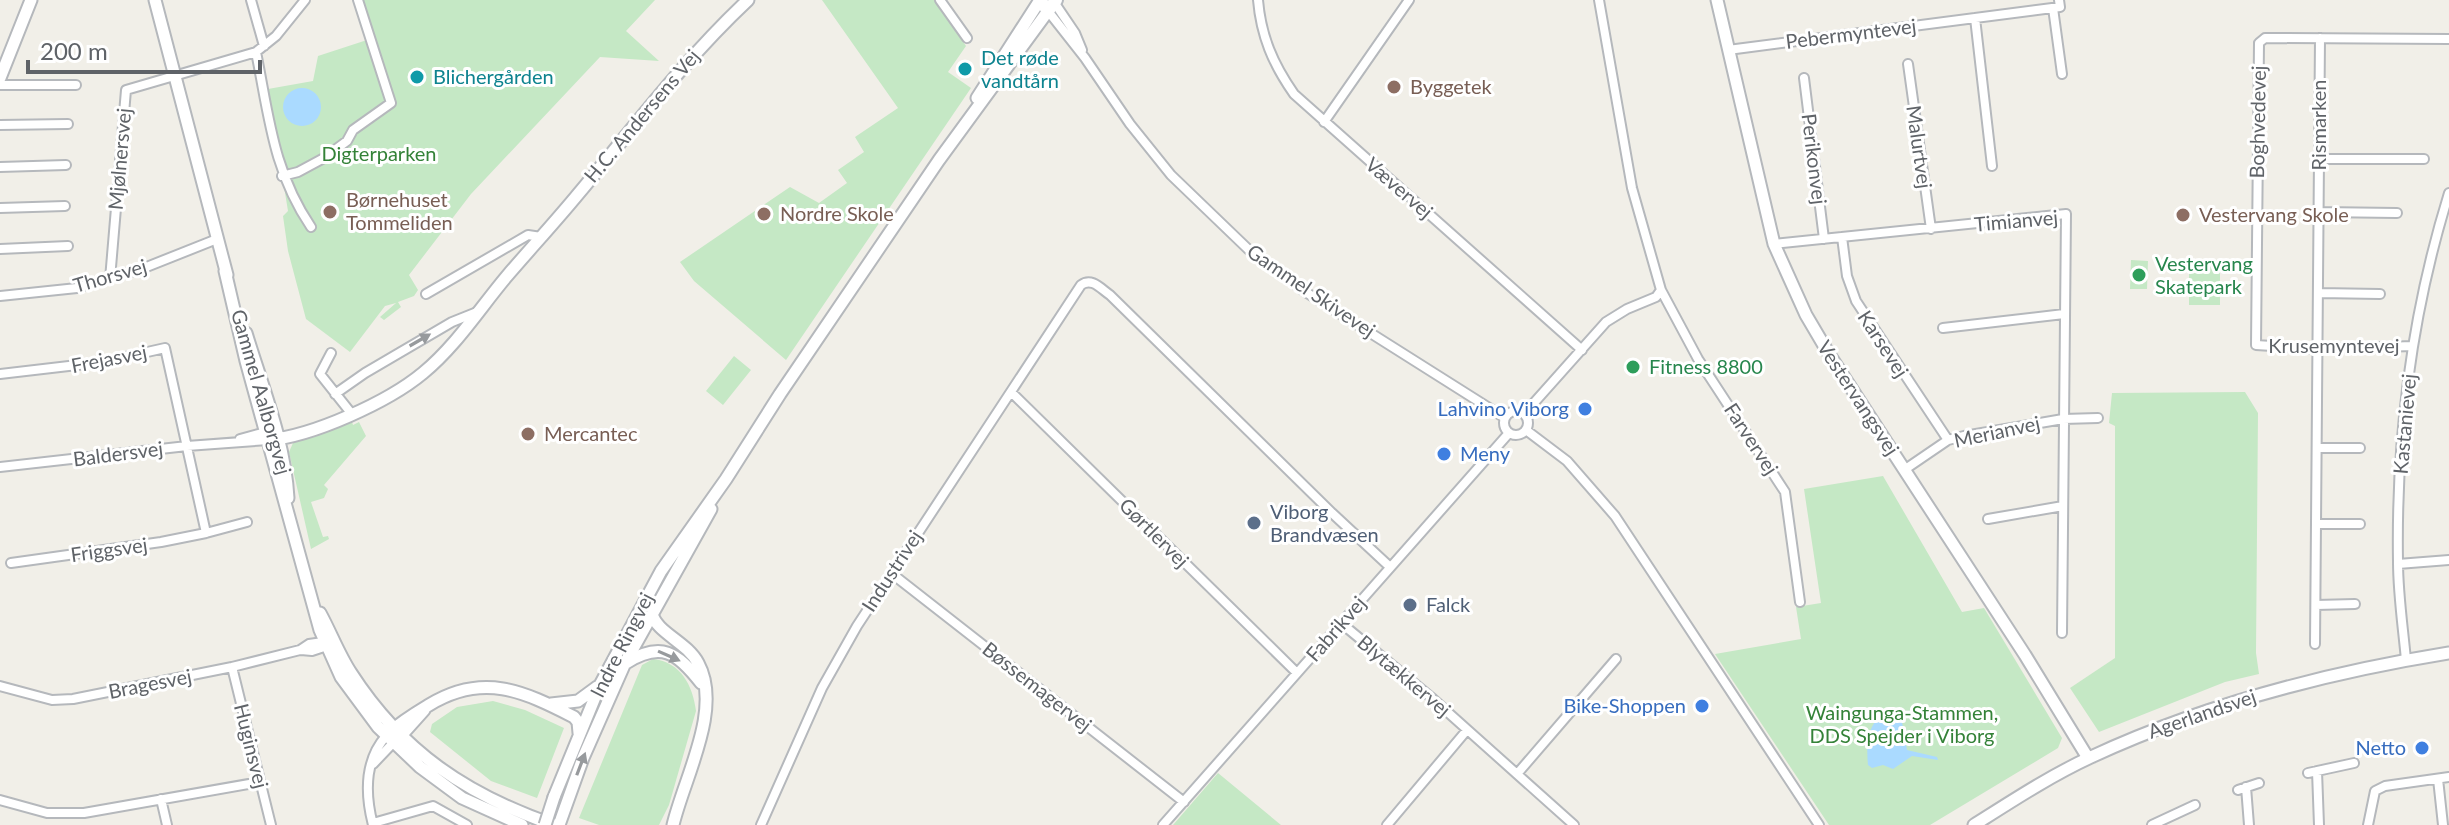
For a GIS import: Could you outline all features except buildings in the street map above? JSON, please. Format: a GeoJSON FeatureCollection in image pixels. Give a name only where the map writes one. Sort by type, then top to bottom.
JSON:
{"type":"FeatureCollection","features":[{"type":"Feature","properties":{"kind":"street"},"geometry":{"type":"LineString","coordinates":[[0,78],[31,0]]}},
{"type":"Feature","properties":{"kind":"street","name":"Gammel Aalborgvej"},"geometry":{"type":"LineString","coordinates":[[155,0],[230,298],[287,477],[289,514],[313,603],[328,643],[394,736]]}},
{"type":"Feature","properties":{"kind":"street"},"geometry":{"type":"LineString","coordinates":[[251,0],[282,176],[294,202],[311,227]]}},
{"type":"Feature","properties":{"kind":"street"},"geometry":{"type":"LineString","coordinates":[[175,75],[260,49],[276,36],[305,0]]}},
{"type":"Feature","properties":{"kind":"street"},"geometry":{"type":"LineString","coordinates":[[282,176],[298,172],[324,158],[347,141],[353,130],[391,103],[358,0]]}},
{"type":"Feature","properties":{"kind":"street","name":"H.C. Andersens Vej"},"geometry":{"type":"LineString","coordinates":[[272,435],[351,413],[392,394],[424,373],[674,76],[710,35],[748,0]]}},
{"type":"Feature","properties":{"kind":"street"},"geometry":{"type":"LineString","coordinates":[[940,0],[967,38]]}},
{"type":"Feature","properties":{"kind":"street","name":"Vævervej"},"geometry":{"type":"LineString","coordinates":[[1258,0],[1260,25],[1277,70],[1294,94],[1582,350]]}},
{"type":"Feature","properties":{"kind":"street"},"geometry":{"type":"LineString","coordinates":[[1324,122],[1409,0]]}},
{"type":"Feature","properties":{"kind":"street","name":"Farvervej"},"geometry":{"type":"LineString","coordinates":[[1599,0],[1632,188],[1661,290],[1698,359],[1785,492],[1800,602]]}},
{"type":"Feature","properties":{"kind":"street","name":"Vestervangsvej"},"geometry":{"type":"LineString","coordinates":[[1717,0],[1774,244],[1806,315],[2088,758]]}},
{"type":"Feature","properties":{"kind":"street"},"geometry":{"type":"LineString","coordinates":[[2022,0],[2023,12]]}},
{"type":"Feature","properties":{"kind":"street","name":"Gammel Skivevej"},"geometry":{"type":"LineString","coordinates":[[1048,2],[1075,33],[1085,58],[1130,124],[1171,175],[1250,251],[1304,291],[1505,418]]}},
{"type":"Feature","properties":{"kind":"street","name":"Indre Ringvej"},"geometry":{"type":"LineString","coordinates":[[545,825],[600,685],[661,571],[1048,2]]}},
{"type":"Feature","properties":{"kind":"street","name":"Pebermyntevej"},"geometry":{"type":"LineString","coordinates":[[1728,50],[2023,12],[2056,4],[2062,74]]}},
{"type":"Feature","properties":{"kind":"street"},"geometry":{"type":"LineString","coordinates":[[1975,18],[1992,166]]}},
{"type":"Feature","properties":{"kind":"street","name":"Boghvedevej"},"geometry":{"type":"LineString","coordinates":[[2256,345],[2259,43],[2265,38],[2449,39]]}},
{"type":"Feature","properties":{"kind":"street","name":"Rismarken"},"geometry":{"type":"LineString","coordinates":[[2315,644],[2320,38]]}},
{"type":"Feature","properties":{"kind":"street","name":"Malurtvej"},"geometry":{"type":"LineString","coordinates":[[1908,64],[1931,229]]}},
{"type":"Feature","properties":{"kind":"street","name":"Mjølnersvej"},"geometry":{"type":"LineString","coordinates":[[110,279],[125,93],[131,86],[175,75]]}},
{"type":"Feature","properties":{"kind":"street","name":"Perikonvej"},"geometry":{"type":"LineString","coordinates":[[1804,78],[1824,239]]}},
{"type":"Feature","properties":{"kind":"street"},"geometry":{"type":"LineString","coordinates":[[0,85],[76,85]]}},
{"type":"Feature","properties":{"kind":"street"},"geometry":{"type":"LineString","coordinates":[[0,125],[68,124]]}},
{"type":"Feature","properties":{"kind":"street"},"geometry":{"type":"LineString","coordinates":[[2319,159],[2424,159]]}},
{"type":"Feature","properties":{"kind":"street"},"geometry":{"type":"LineString","coordinates":[[0,167],[66,165]]}},
{"type":"Feature","properties":{"kind":"street","name":"Kastanievej"},"geometry":{"type":"LineString","coordinates":[[2406,660],[2398,564],[2401,456],[2413,346],[2436,236],[2449,193]]}},
{"type":"Feature","properties":{"kind":"street"},"geometry":{"type":"LineString","coordinates":[[0,208],[65,206]]}},
{"type":"Feature","properties":{"kind":"street"},"geometry":{"type":"LineString","coordinates":[[2319,212],[2397,213]]}},
{"type":"Feature","properties":{"kind":"street","name":"Timianvej"},"geometry":{"type":"LineString","coordinates":[[1774,244],[2066,214],[2062,633]]}},
{"type":"Feature","properties":{"kind":"street"},"geometry":{"type":"LineString","coordinates":[[426,294],[528,235],[541,237]]}},
{"type":"Feature","properties":{"kind":"street","name":"Karsevej"},"geometry":{"type":"LineString","coordinates":[[1842,237],[1847,276],[1856,301],[1948,440]]}},
{"type":"Feature","properties":{"kind":"street","name":"Thorsvej"},"geometry":{"type":"LineString","coordinates":[[0,296],[77,288],[110,279],[217,239]]}},
{"type":"Feature","properties":{"kind":"street"},"geometry":{"type":"LineString","coordinates":[[0,249],[68,246]]}},
{"type":"Feature","properties":{"kind":"street","name":"Industrivej"},"geometry":{"type":"LineString","coordinates":[[761,825],[822,688],[891,573],[1086,281],[1110,295],[1390,567]]}},
{"type":"Feature","properties":{"kind":"street"},"geometry":{"type":"LineString","coordinates":[[1524,414],[1616,315],[1656,297],[1661,290]]}},
{"type":"Feature","properties":{"kind":"street"},"geometry":{"type":"LineString","coordinates":[[2319,293],[2380,294]]}},
{"type":"Feature","properties":{"kind":"street","name":"H.C. Andersens Vej"},"geometry":{"type":"LineString","coordinates":[[335,394],[462,316],[477,312]]}},
{"type":"Feature","properties":{"kind":"street"},"geometry":{"type":"LineString","coordinates":[[1943,328],[2064,314]]}},
{"type":"Feature","properties":{"kind":"street","name":"Krusemyntevej"},"geometry":{"type":"LineString","coordinates":[[2256,345],[2317,349],[2413,346]]}},
{"type":"Feature","properties":{"kind":"street","name":"Frejasvej"},"geometry":{"type":"LineString","coordinates":[[0,374],[77,366],[165,348],[187,446]]}},
{"type":"Feature","properties":{"kind":"street"},"geometry":{"type":"LineString","coordinates":[[331,353],[320,374],[351,413]]}},
{"type":"Feature","properties":{"kind":"street","name":"Gørtlervej"},"geometry":{"type":"LineString","coordinates":[[1011,392],[1297,673]]}},
{"type":"Feature","properties":{"kind":"street"},"geometry":{"type":"LineString","coordinates":[[1514,411],[1524,414],[1529,421],[1526,430],[1518,435],[1509,433],[1504,426],[1505,418],[1514,411]]}},
{"type":"Feature","properties":{"kind":"street","name":"Merianvej"},"geometry":{"type":"LineString","coordinates":[[1904,470],[1948,440],[2063,419],[2098,418]]}},
{"type":"Feature","properties":{"kind":"street"},"geometry":{"type":"LineString","coordinates":[[1526,430],[1567,461],[1615,516],[1819,825]]}},
{"type":"Feature","properties":{"kind":"street","name":"Fabrikvej"},"geometry":{"type":"LineString","coordinates":[[1163,825],[1509,433]]}},
{"type":"Feature","properties":{"kind":"street","name":"Baldersvej"},"geometry":{"type":"LineString","coordinates":[[0,467],[272,435]]}},
{"type":"Feature","properties":{"kind":"street"},"geometry":{"type":"LineString","coordinates":[[187,446],[206,533]]}},
{"type":"Feature","properties":{"kind":"street"},"geometry":{"type":"LineString","coordinates":[[2318,448],[2360,448]]}},
{"type":"Feature","properties":{"kind":"street","name":"Indre Ringvej"},"geometry":{"type":"LineString","coordinates":[[557,825],[625,663],[726,479]]}},
{"type":"Feature","properties":{"kind":"street"},"geometry":{"type":"LineString","coordinates":[[1988,519],[2063,506]]}},
{"type":"Feature","properties":{"kind":"street","name":"Friggsvej"},"geometry":{"type":"LineString","coordinates":[[11,563],[161,542],[247,522]]}},
{"type":"Feature","properties":{"kind":"street"},"geometry":{"type":"LineString","coordinates":[[2317,524],[2360,524]]}},
{"type":"Feature","properties":{"kind":"street"},"geometry":{"type":"LineString","coordinates":[[2398,564],[2449,560]]}},
{"type":"Feature","properties":{"kind":"street","name":"Bøssemagervej"},"geometry":{"type":"LineString","coordinates":[[891,573],[1184,802]]}},
{"type":"Feature","properties":{"kind":"street"},"geometry":{"type":"LineString","coordinates":[[2316,605],[2355,604]]}},
{"type":"Feature","properties":{"kind":"street"},"geometry":{"type":"LineString","coordinates":[[652,614],[656,624],[683,644],[696,659],[703,687],[705,718],[673,824]]}},
{"type":"Feature","properties":{"kind":"street","name":"Blytækkervej"},"geometry":{"type":"LineString","coordinates":[[1341,623],[1574,825]]}},
{"type":"Feature","properties":{"kind":"street","name":"Bragesvej"},"geometry":{"type":"LineString","coordinates":[[0,686],[52,700],[73,699],[232,667],[328,643]]}},
{"type":"Feature","properties":{"kind":"street"},"geometry":{"type":"LineString","coordinates":[[625,663],[649,651],[664,651],[685,665],[703,687]]}},
{"type":"Feature","properties":{"kind":"street","name":"Agerlandsvej"},"geometry":{"type":"LineString","coordinates":[[1974,825],[2088,758],[2171,723],[2318,677],[2449,653]]}},
{"type":"Feature","properties":{"kind":"street"},"geometry":{"type":"LineString","coordinates":[[1517,774],[1616,659]]}},
{"type":"Feature","properties":{"kind":"street","name":"Huginsvej"},"geometry":{"type":"LineString","coordinates":[[232,667],[271,825]]}},
{"type":"Feature","properties":{"kind":"street"},"geometry":{"type":"LineString","coordinates":[[551,704],[578,701],[600,685]]}},
{"type":"Feature","properties":{"kind":"street"},"geometry":{"type":"LineString","coordinates":[[467,825],[433,806],[373,824],[367,790],[372,765],[406,717],[454,692],[492,686],[514,690],[551,704],[576,719],[579,734]]}},
{"type":"Feature","properties":{"kind":"street","name":"Blytækkervej"},"geometry":{"type":"LineString","coordinates":[[1387,825],[1467,730]]}},
{"type":"Feature","properties":{"kind":"street"},"geometry":{"type":"LineString","coordinates":[[394,736],[420,767],[462,798],[522,825]]}},
{"type":"Feature","properties":{"kind":"street"},"geometry":{"type":"LineString","coordinates":[[394,736],[481,796],[557,825]]}},
{"type":"Feature","properties":{"kind":"street"},"geometry":{"type":"LineString","coordinates":[[2319,825],[2312,772],[2354,763]]}},
{"type":"Feature","properties":{"kind":"street"},"geometry":{"type":"LineString","coordinates":[[2368,825],[2375,791],[2385,786],[2449,777]]}},
{"type":"Feature","properties":{"kind":"street"},"geometry":{"type":"LineString","coordinates":[[2438,779],[2442,825]]}},
{"type":"Feature","properties":{"kind":"street"},"geometry":{"type":"LineString","coordinates":[[0,800],[31,810],[62,815],[260,782]]}},
{"type":"Feature","properties":{"kind":"street"},"geometry":{"type":"LineString","coordinates":[[2249,825],[2242,789],[2259,783]]}},
{"type":"Feature","properties":{"kind":"street"},"geometry":{"type":"LineString","coordinates":[[161,799],[167,825]]}},
{"type":"Feature","properties":{"kind":"street"},"geometry":{"type":"LineString","coordinates":[[2152,825],[2195,805]]}},
{"type":"Feature","properties":{"kind":"street"},"geometry":{"type":"LineString","coordinates":[[62,815],[65,825]]}},
{"type":"Feature","properties":{"kind":"green space","name":"Digterparken"},"geometry":{"type":"Polygon","coordinates":[[[355,0],[655,0],[626,31],[659,61],[600,57],[471,194],[409,275],[418,290],[414,296],[398,302],[401,307],[384,320],[380,317],[396,303],[385,306],[350,352],[306,319],[288,251],[283,216],[288,211],[268,89],[313,81],[318,56],[367,40],[355,0]]]}},
{"type":"Feature","properties":{"kind":"green space"},"geometry":{"type":"Polygon","coordinates":[[[822,0],[934,0],[966,46],[948,72],[971,88],[786,360],[694,281],[680,262],[790,187],[819,203],[847,183],[838,170],[864,152],[855,137],[898,108],[822,0]]]}},
{"type":"Feature","properties":{"kind":"green space"},"geometry":{"type":"Polygon","coordinates":[[[2189,259],[2220,260],[2220,305],[2189,305],[2189,259]]]}},
{"type":"Feature","properties":{"kind":"green space","name":"Vestervang Skatepark"},"geometry":{"type":"Polygon","coordinates":[[[2131,260],[2148,261],[2147,289],[2130,289],[2131,260]]]}},
{"type":"Feature","properties":{"kind":"green space"},"geometry":{"type":"Polygon","coordinates":[[[734,356],[751,370],[723,405],[706,391],[734,356]]]}},
{"type":"Feature","properties":{"kind":"green space"},"geometry":{"type":"Polygon","coordinates":[[[2245,392],[2258,413],[2256,653],[2259,674],[2225,682],[2099,732],[2070,688],[2115,658],[2115,426],[2109,423],[2112,393],[2245,392]]]}},
{"type":"Feature","properties":{"kind":"green space"},"geometry":{"type":"Polygon","coordinates":[[[352,422],[353,425],[359,422],[366,436],[324,485],[328,489],[324,498],[311,502],[323,537],[328,536],[329,539],[311,549],[289,452],[293,443],[352,422]]]}},
{"type":"Feature","properties":{"kind":"green space","name":"Waingunga-Stammen, DDS Spejder i Viborg"},"geometry":{"type":"Polygon","coordinates":[[[1883,476],[1962,612],[1984,608],[2062,738],[2058,748],[1930,825],[1829,825],[1715,654],[1801,639],[1796,607],[1821,603],[1804,489],[1883,476]]]}},
{"type":"Feature","properties":{"kind":"green space"},"geometry":{"type":"Polygon","coordinates":[[[653,659],[671,665],[684,677],[696,711],[669,805],[659,825],[599,825],[579,818],[642,665],[653,659]]]}},
{"type":"Feature","properties":{"kind":"green space"},"geometry":{"type":"Polygon","coordinates":[[[493,701],[525,710],[564,728],[537,798],[491,781],[430,732],[432,724],[457,707],[493,701]]]}},
{"type":"Feature","properties":{"kind":"green space"},"geometry":{"type":"Polygon","coordinates":[[[1218,773],[1281,825],[1173,825],[1218,773]]]}},
{"type":"Feature","properties":{"kind":"water"},"geometry":{"type":"Polygon","coordinates":[[[302,88],[315,94],[321,107],[315,120],[302,126],[289,120],[283,107],[289,94],[302,88]]]}},
{"type":"Feature","properties":{"kind":"water"},"geometry":{"type":"Polygon","coordinates":[[[1892,712],[1902,722],[1907,750],[1937,757],[1938,760],[1912,756],[1893,769],[1868,765],[1868,741],[1873,725],[1884,714],[1892,712]]]}},
{"type":"Feature","properties":{"kind":"place","name":"Det røde vandtårn"},"geometry":{"type":"Point","coordinates":[965,69]}},
{"type":"Feature","properties":{"kind":"place","name":"Blichergården"},"geometry":{"type":"Point","coordinates":[417,77]}},
{"type":"Feature","properties":{"kind":"place","name":"Byggetek"},"geometry":{"type":"Point","coordinates":[1394,87]}},
{"type":"Feature","properties":{"kind":"place","name":"Børnehuset Tommeliden"},"geometry":{"type":"Point","coordinates":[330,212]}},
{"type":"Feature","properties":{"kind":"place","name":"Nordre Skole"},"geometry":{"type":"Point","coordinates":[764,214]}},
{"type":"Feature","properties":{"kind":"place","name":"Vestervang Skole"},"geometry":{"type":"Point","coordinates":[2183,215]}},
{"type":"Feature","properties":{"kind":"place","name":"Vestervang Skatepark"},"geometry":{"type":"Point","coordinates":[2139,275]}},
{"type":"Feature","properties":{"kind":"place","name":"Fitness 8800"},"geometry":{"type":"Point","coordinates":[1633,367]}},
{"type":"Feature","properties":{"kind":"place","name":"Lahvino Viborg"},"geometry":{"type":"Point","coordinates":[1585,409]}},
{"type":"Feature","properties":{"kind":"place","name":"Mercantec"},"geometry":{"type":"Point","coordinates":[528,434]}},
{"type":"Feature","properties":{"kind":"place","name":"Meny"},"geometry":{"type":"Point","coordinates":[1444,454]}},
{"type":"Feature","properties":{"kind":"place","name":"Viborg Brandvæsen"},"geometry":{"type":"Point","coordinates":[1254,523]}},
{"type":"Feature","properties":{"kind":"place","name":"Falck"},"geometry":{"type":"Point","coordinates":[1410,605]}},
{"type":"Feature","properties":{"kind":"place","name":"Bike-Shoppen"},"geometry":{"type":"Point","coordinates":[1702,706]}},
{"type":"Feature","properties":{"kind":"place","name":"Netto"},"geometry":{"type":"Point","coordinates":[2422,748]}}]}
